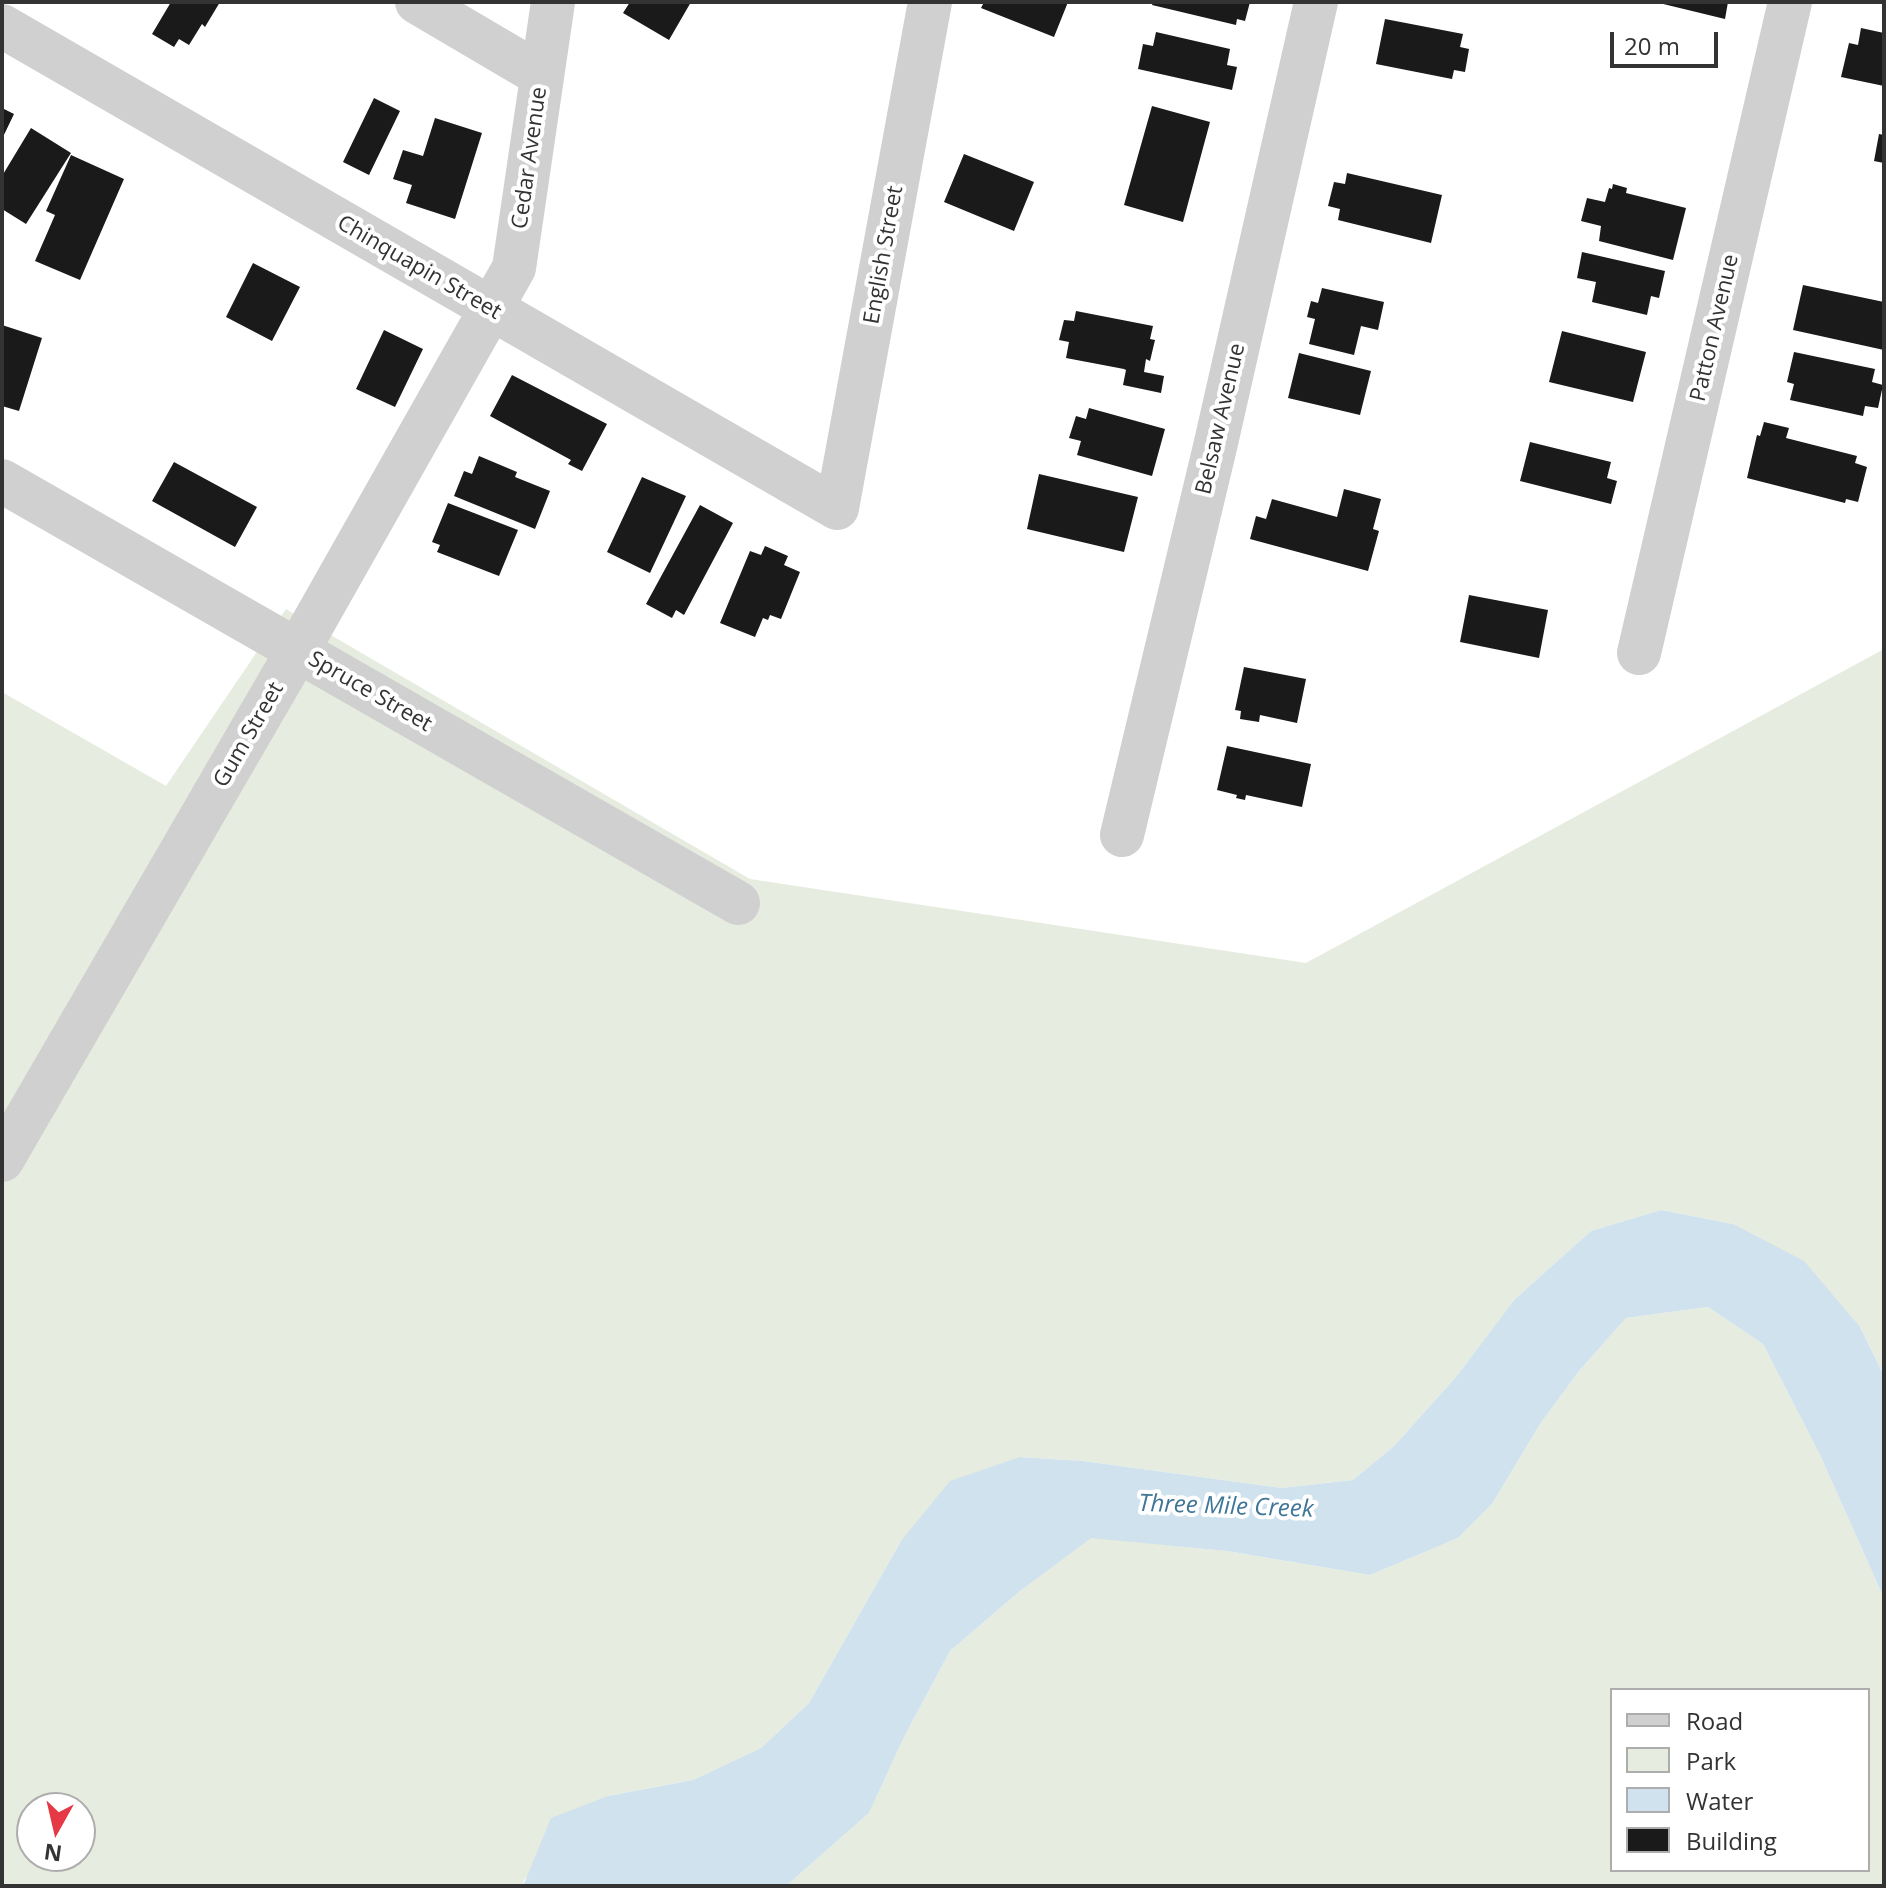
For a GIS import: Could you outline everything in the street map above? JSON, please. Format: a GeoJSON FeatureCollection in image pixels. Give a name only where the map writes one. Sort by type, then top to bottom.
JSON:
{"type":"FeatureCollection","features":[{"type":"Feature","properties":{"kind":"street"},"geometry":{"type":"LineString","coordinates":[[417,2],[541,75]]}},
{"type":"Feature","properties":{"kind":"street","name":"Cedar Avenue"},"geometry":{"type":"LineString","coordinates":[[492,309],[514,268],[553,2]]}},
{"type":"Feature","properties":{"kind":"street","name":"English Street"},"geometry":{"type":"LineString","coordinates":[[837,508],[930,2]]}},
{"type":"Feature","properties":{"kind":"street","name":"Belsaw Avenue"},"geometry":{"type":"LineString","coordinates":[[1122,835],[1215,447],[1316,2]]}},
{"type":"Feature","properties":{"kind":"street","name":"Patton Avenue"},"geometry":{"type":"LineString","coordinates":[[1639,653],[1790,2]]}},
{"type":"Feature","properties":{"kind":"street","name":"Chinquapin Street"},"geometry":{"type":"LineString","coordinates":[[2,26],[837,508]]}},
{"type":"Feature","properties":{"kind":"street","name":"Gum Street"},"geometry":{"type":"LineString","coordinates":[[2,1160],[492,309]]}},
{"type":"Feature","properties":{"kind":"street","name":"Spruce Street"},"geometry":{"type":"LineString","coordinates":[[2,481],[738,903]]}},
{"type":"Feature","properties":{"kind":"green space"},"geometry":{"type":"Polygon","coordinates":[[[286,609],[750,879],[1306,963],[1884,649],[1884,1376],[1860,1327],[1733,1224],[1661,1210],[1591,1231],[1514,1300],[1456,1377],[1394,1446],[1353,1480],[1282,1488],[1083,1461],[1021,1457],[901,1541],[809,1703],[761,1748],[693,1780],[608,1796],[524,1880],[523,1886],[2,1886],[2,692],[166,786],[286,609]]]}},
{"type":"Feature","properties":{"kind":"green space"},"geometry":{"type":"Polygon","coordinates":[[[1708,1307],[1763,1344],[1820,1455],[1884,1598],[1884,1886],[786,1886],[869,1813],[905,1735],[950,1651],[1020,1591],[1091,1537],[1227,1551],[1370,1575],[1458,1538],[1492,1504],[1540,1424],[1579,1371],[1626,1318],[1708,1307]]]}},
{"type":"Feature","properties":{"kind":"water","name":"Three Mile Creek"},"geometry":{"type":"Polygon","coordinates":[[[1661,1210],[1733,1224],[1804,1261],[1860,1327],[1884,1376],[1884,1598],[1820,1455],[1763,1344],[1708,1307],[1626,1318],[1579,1371],[1540,1424],[1492,1504],[1458,1538],[1370,1575],[1227,1551],[1091,1538],[1020,1591],[950,1651],[905,1735],[869,1813],[786,1886],[523,1886],[551,1818],[608,1796],[693,1780],[761,1748],[809,1703],[901,1541],[950,1481],[1020,1457],[1083,1461],[1282,1488],[1353,1480],[1394,1446],[1456,1377],[1514,1300],[1591,1231],[1661,1210]]]}},
{"type":"Feature","properties":{"kind":"building"},"geometry":{"type":"Polygon","coordinates":[[[171,2],[220,2],[205,27],[202,24],[189,45],[179,39],[174,47],[152,34],[171,2]]]}},
{"type":"Feature","properties":{"kind":"building"},"geometry":{"type":"Polygon","coordinates":[[[630,2],[691,2],[669,40],[623,13],[630,2]]]}},
{"type":"Feature","properties":{"kind":"building"},"geometry":{"type":"Polygon","coordinates":[[[984,2],[1068,2],[1054,37],[981,8],[984,2]]]}},
{"type":"Feature","properties":{"kind":"building"},"geometry":{"type":"Polygon","coordinates":[[[1153,2],[1250,2],[1245,21],[1237,19],[1236,25],[1152,5],[1153,2]]]}},
{"type":"Feature","properties":{"kind":"building"},"geometry":{"type":"Polygon","coordinates":[[[1655,2],[1728,2],[1725,19],[1655,2]]]}},
{"type":"Feature","properties":{"kind":"building"},"geometry":{"type":"Polygon","coordinates":[[[1385,19],[1463,34],[1460,47],[1469,49],[1465,72],[1454,70],[1452,79],[1376,64],[1385,19]]]}},
{"type":"Feature","properties":{"kind":"building"},"geometry":{"type":"Polygon","coordinates":[[[1861,28],[1884,33],[1884,86],[1841,77],[1849,43],[1858,45],[1861,28]]]}},
{"type":"Feature","properties":{"kind":"building"},"geometry":{"type":"Polygon","coordinates":[[[1156,32],[1230,49],[1227,65],[1237,67],[1232,90],[1138,69],[1143,44],[1153,46],[1156,32]]]}},
{"type":"Feature","properties":{"kind":"building"},"geometry":{"type":"Polygon","coordinates":[[[374,98],[400,111],[369,175],[343,162],[374,98]]]}},
{"type":"Feature","properties":{"kind":"building"},"geometry":{"type":"Polygon","coordinates":[[[1152,106],[1210,122],[1183,222],[1124,205],[1152,106]]]}},
{"type":"Feature","properties":{"kind":"building"},"geometry":{"type":"Polygon","coordinates":[[[2,108],[14,114],[2,139],[2,108]]]}},
{"type":"Feature","properties":{"kind":"building"},"geometry":{"type":"Polygon","coordinates":[[[435,118],[482,133],[455,219],[406,203],[412,185],[393,179],[403,150],[423,156],[435,118]]]}},
{"type":"Feature","properties":{"kind":"building"},"geometry":{"type":"Polygon","coordinates":[[[31,128],[71,153],[26,224],[2,209],[2,176],[31,128]]]}},
{"type":"Feature","properties":{"kind":"building"},"geometry":{"type":"Polygon","coordinates":[[[1879,134],[1884,135],[1884,163],[1874,161],[1879,134]]]}},
{"type":"Feature","properties":{"kind":"building"},"geometry":{"type":"Polygon","coordinates":[[[964,154],[1034,182],[1014,231],[944,202],[964,154]]]}},
{"type":"Feature","properties":{"kind":"building"},"geometry":{"type":"Polygon","coordinates":[[[71,155],[124,179],[80,280],[35,261],[55,215],[46,211],[71,155]]]}},
{"type":"Feature","properties":{"kind":"building"},"geometry":{"type":"Polygon","coordinates":[[[1347,173],[1442,195],[1431,243],[1338,220],[1340,209],[1328,206],[1334,182],[1345,184],[1347,173]]]}},
{"type":"Feature","properties":{"kind":"building"},"geometry":{"type":"Polygon","coordinates":[[[1613,184],[1627,188],[1626,193],[1686,208],[1673,260],[1599,241],[1601,226],[1581,221],[1587,198],[1605,202],[1613,184]]]}},
{"type":"Feature","properties":{"kind":"building"},"geometry":{"type":"Polygon","coordinates":[[[1582,252],[1665,271],[1659,298],[1651,296],[1647,315],[1592,302],[1596,282],[1577,278],[1582,252]]]}},
{"type":"Feature","properties":{"kind":"building"},"geometry":{"type":"Polygon","coordinates":[[[253,263],[300,287],[272,341],[226,317],[253,263]]]}},
{"type":"Feature","properties":{"kind":"building"},"geometry":{"type":"Polygon","coordinates":[[[1803,285],[1884,302],[1884,350],[1793,330],[1803,285]]]}},
{"type":"Feature","properties":{"kind":"building"},"geometry":{"type":"Polygon","coordinates":[[[1322,288],[1384,302],[1378,330],[1361,326],[1354,355],[1309,344],[1315,319],[1307,317],[1311,301],[1318,303],[1322,288]]]}},
{"type":"Feature","properties":{"kind":"building"},"geometry":{"type":"Polygon","coordinates":[[[1076,311],[1153,326],[1150,339],[1155,340],[1144,372],[1164,376],[1161,393],[1123,385],[1124,369],[1066,358],[1069,342],[1059,340],[1064,320],[1074,321],[1076,311]]]}},
{"type":"Feature","properties":{"kind":"building"},"geometry":{"type":"Polygon","coordinates":[[[2,325],[42,338],[19,411],[2,406],[2,325]]]}},
{"type":"Feature","properties":{"kind":"building"},"geometry":{"type":"Polygon","coordinates":[[[384,330],[423,349],[395,407],[356,389],[384,330]]]}},
{"type":"Feature","properties":{"kind":"building"},"geometry":{"type":"Polygon","coordinates":[[[1562,331],[1646,352],[1633,402],[1549,382],[1562,331]]]}},
{"type":"Feature","properties":{"kind":"building"},"geometry":{"type":"Polygon","coordinates":[[[1794,352],[1875,369],[1872,382],[1883,385],[1878,408],[1865,406],[1863,416],[1790,400],[1794,384],[1787,382],[1794,352]]]}},
{"type":"Feature","properties":{"kind":"building"},"geometry":{"type":"Polygon","coordinates":[[[1299,353],[1371,371],[1360,415],[1288,398],[1299,353]]]}},
{"type":"Feature","properties":{"kind":"building"},"geometry":{"type":"Polygon","coordinates":[[[512,375],[607,424],[582,471],[568,464],[571,460],[490,416],[512,375]]]}},
{"type":"Feature","properties":{"kind":"building"},"geometry":{"type":"Polygon","coordinates":[[[1089,408],[1165,429],[1152,476],[1077,455],[1081,441],[1069,438],[1076,416],[1086,419],[1089,408]]]}},
{"type":"Feature","properties":{"kind":"building"},"geometry":{"type":"Polygon","coordinates":[[[1764,422],[1789,428],[1786,438],[1857,456],[1855,463],[1867,467],[1858,502],[1846,499],[1845,503],[1747,478],[1757,435],[1760,436],[1764,422]]]}},
{"type":"Feature","properties":{"kind":"building"},"geometry":{"type":"Polygon","coordinates":[[[1530,442],[1611,462],[1607,478],[1617,481],[1611,504],[1520,481],[1530,442]]]}},
{"type":"Feature","properties":{"kind":"building"},"geometry":{"type":"Polygon","coordinates":[[[479,456],[517,472],[515,477],[550,491],[535,529],[454,496],[464,471],[472,474],[479,456]]]}},
{"type":"Feature","properties":{"kind":"building"},"geometry":{"type":"Polygon","coordinates":[[[174,462],[257,507],[235,547],[152,501],[174,462]]]}},
{"type":"Feature","properties":{"kind":"building"},"geometry":{"type":"Polygon","coordinates":[[[1039,474],[1138,497],[1124,552],[1027,529],[1039,474]]]}},
{"type":"Feature","properties":{"kind":"building"},"geometry":{"type":"Polygon","coordinates":[[[642,477],[686,496],[650,573],[607,552],[642,477]]]}},
{"type":"Feature","properties":{"kind":"building"},"geometry":{"type":"Polygon","coordinates":[[[1344,489],[1381,499],[1373,529],[1379,531],[1368,571],[1250,539],[1256,516],[1266,519],[1272,499],[1337,517],[1344,489]]]}},
{"type":"Feature","properties":{"kind":"building"},"geometry":{"type":"Polygon","coordinates":[[[448,503],[518,530],[499,576],[437,552],[440,545],[432,542],[448,503]]]}},
{"type":"Feature","properties":{"kind":"building"},"geometry":{"type":"Polygon","coordinates":[[[700,505],[733,523],[684,615],[676,610],[672,618],[646,604],[700,505]]]}},
{"type":"Feature","properties":{"kind":"building"},"geometry":{"type":"Polygon","coordinates":[[[765,546],[788,556],[784,565],[800,572],[781,619],[770,615],[768,620],[763,618],[755,637],[720,623],[750,551],[761,555],[765,546]]]}},
{"type":"Feature","properties":{"kind":"building"},"geometry":{"type":"Polygon","coordinates":[[[1469,595],[1548,610],[1539,658],[1460,642],[1469,595]]]}},
{"type":"Feature","properties":{"kind":"building"},"geometry":{"type":"Polygon","coordinates":[[[1244,667],[1306,679],[1297,723],[1260,715],[1259,722],[1240,719],[1241,711],[1235,710],[1244,667]]]}},
{"type":"Feature","properties":{"kind":"building"},"geometry":{"type":"Polygon","coordinates":[[[1227,746],[1311,764],[1302,807],[1246,795],[1245,800],[1217,790],[1227,746]]]}}]}
